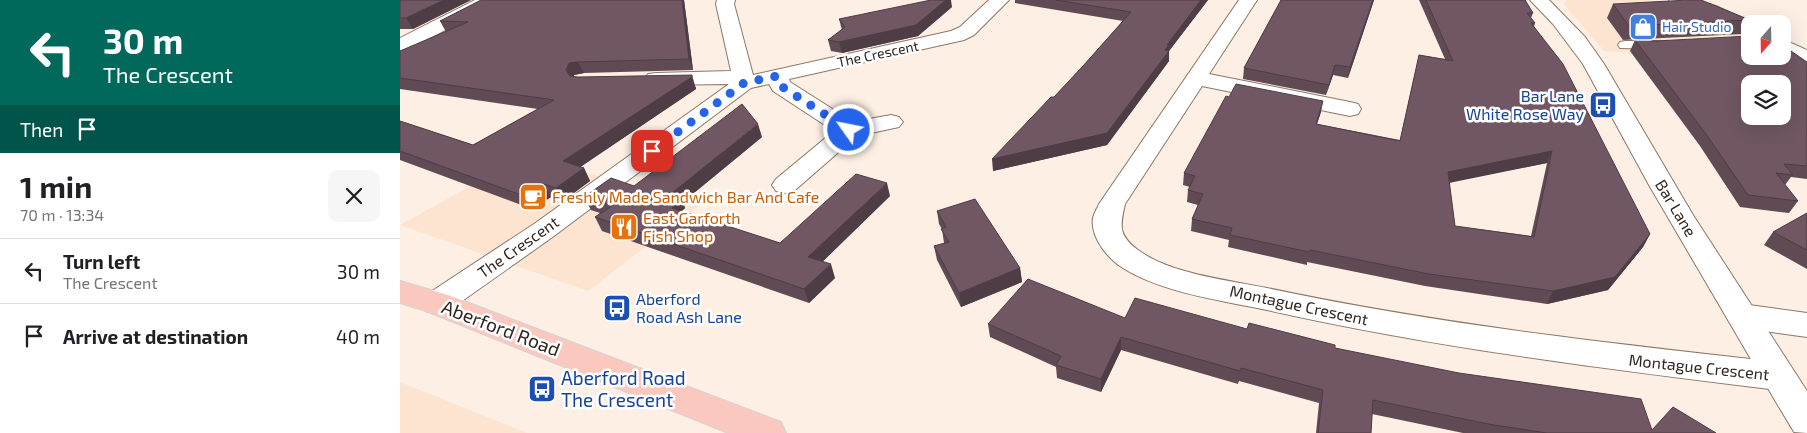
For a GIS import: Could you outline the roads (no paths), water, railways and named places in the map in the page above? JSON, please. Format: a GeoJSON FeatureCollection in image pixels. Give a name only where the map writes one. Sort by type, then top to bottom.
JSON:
{"type":"FeatureCollection","features":[{"type":"Feature","properties":{"kind":"main road","name":"Aberford Road"},"geometry":{"type":"LineString","coordinates":[[400,292],[437,304],[768,433]]}},
{"type":"Feature","properties":{"kind":"street"},"geometry":{"type":"LineString","coordinates":[[400,46],[490,0]]}},
{"type":"Feature","properties":{"kind":"street"},"geometry":{"type":"LineString","coordinates":[[633,80],[743,80],[725,4],[726,0]]}},
{"type":"Feature","properties":{"kind":"street","name":"The Crescent"},"geometry":{"type":"LineString","coordinates":[[437,304],[544,230],[743,80],[777,76],[957,36],[967,31],[1000,0]]}},
{"type":"Feature","properties":{"kind":"street","name":"Montague Crescent"},"geometry":{"type":"LineString","coordinates":[[1248,0],[1112,204],[1107,218],[1109,234],[1117,248],[1134,262],[1155,271],[1192,282],[1306,308],[1430,332],[1560,351],[1778,376]]}},
{"type":"Feature","properties":{"kind":"street","name":"Bar Lane"},"geometry":{"type":"LineString","coordinates":[[1539,0],[1555,14],[1598,66],[1661,184],[1807,421]]}},
{"type":"Feature","properties":{"kind":"street"},"geometry":{"type":"LineString","coordinates":[[1678,0],[1709,10],[1741,32]]}},
{"type":"Feature","properties":{"kind":"street"},"geometry":{"type":"LineString","coordinates":[[1791,50],[1807,58]]}},
{"type":"Feature","properties":{"kind":"street"},"geometry":{"type":"LineString","coordinates":[[777,76],[781,86],[849,130]]}},
{"type":"Feature","properties":{"kind":"street"},"geometry":{"type":"LineString","coordinates":[[1196,78],[1350,109]]}},
{"type":"Feature","properties":{"kind":"street"},"geometry":{"type":"LineString","coordinates":[[785,185],[849,130],[891,122]]}},
{"type":"Feature","properties":{"kind":"street"},"geometry":{"type":"LineString","coordinates":[[1742,316],[1807,326]]}},
{"type":"Feature","properties":{"kind":"lane"},"geometry":{"type":"LineString","coordinates":[[1625,45],[1674,44]]}},
{"type":"Feature","properties":{"kind":"place","name":"Hair Studio"},"geometry":{"type":"Point","coordinates":[1643,27]}},
{"type":"Feature","properties":{"kind":"place","name":"Bar Lane White Rose Way"},"geometry":{"type":"Point","coordinates":[1603,105]}},
{"type":"Feature","properties":{"kind":"place","name":"Freshly Made Sandwich Bar And Cafe"},"geometry":{"type":"Point","coordinates":[533,197]}},
{"type":"Feature","properties":{"kind":"place","name":"East Garforth Fish Shop"},"geometry":{"type":"Point","coordinates":[624,227]}},
{"type":"Feature","properties":{"kind":"place","name":"Aberford Road Ash Lane"},"geometry":{"type":"Point","coordinates":[617,308]}},
{"type":"Feature","properties":{"kind":"place","name":"Aberford Road The Crescent"},"geometry":{"type":"Point","coordinates":[542,389]}}]}
